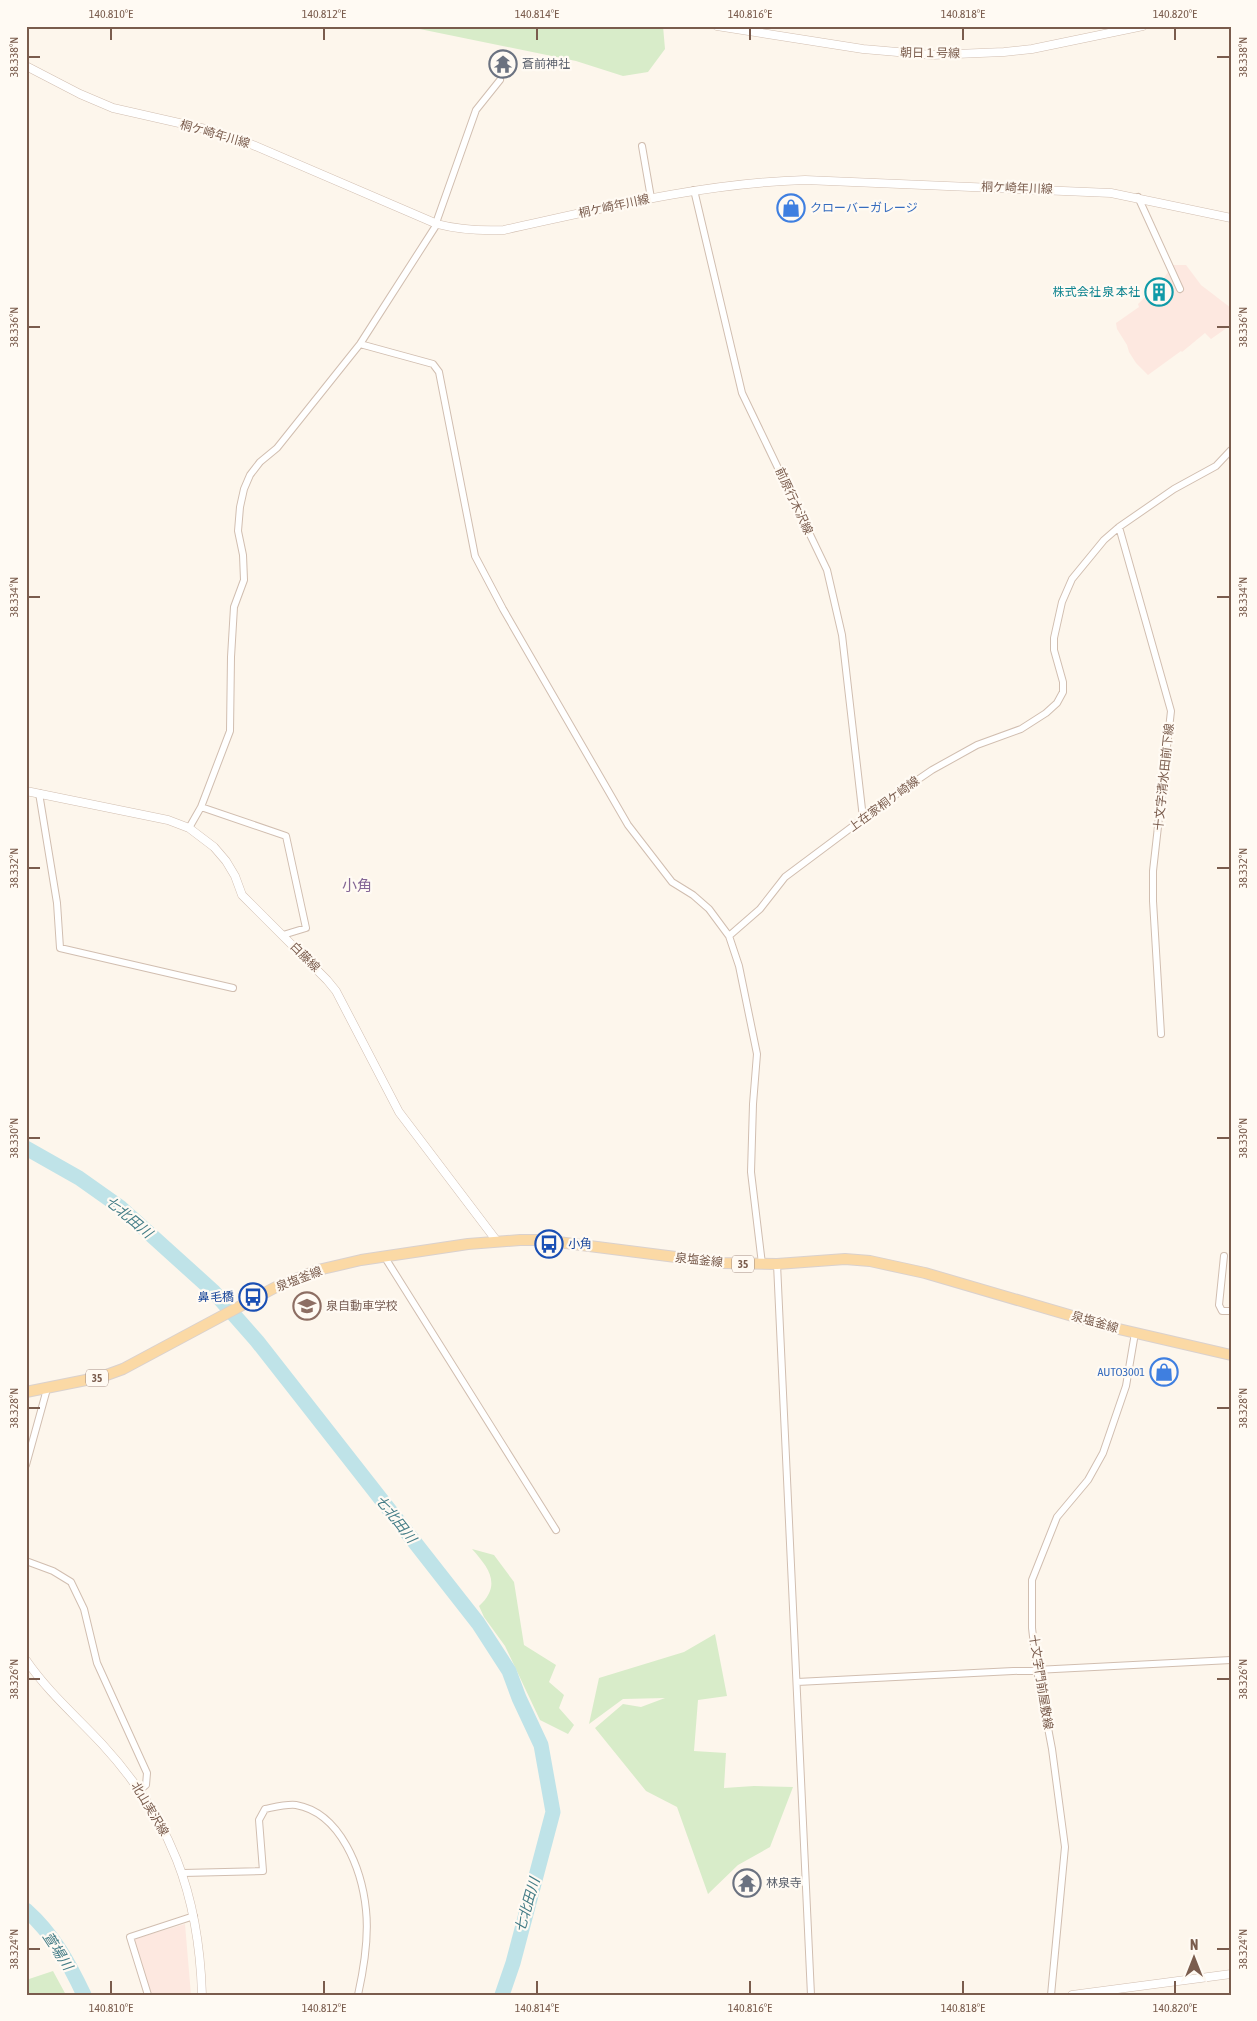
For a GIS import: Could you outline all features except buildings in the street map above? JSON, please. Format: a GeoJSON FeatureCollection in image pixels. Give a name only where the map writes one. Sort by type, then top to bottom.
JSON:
{"type":"FeatureCollection","features":[{"type":"Feature","properties":{"kind":"main road","name":"泉塩釜線"},"geometry":{"type":"LineString","coordinates":[[47,1389],[101,1377],[123,1369],[254,1299],[294,1279],[318,1270],[384,1256],[496,1240],[542,1240],[723,1263],[777,1264],[845,1259],[870,1261],[924,1273],[1135,1333],[1231,1355]]}},
{"type":"Feature","properties":{"kind":"main road","name":"35"},"geometry":{"type":"LineString","coordinates":[[26,1392],[47,1389]]}},
{"type":"Feature","properties":{"kind":"street","name":"朝日１号線"},"geometry":{"type":"LineString","coordinates":[[717,26],[863,49],[932,55],[1032,49],[1143,26]]}},
{"type":"Feature","properties":{"kind":"street","name":"桐ケ崎年川線"},"geometry":{"type":"LineString","coordinates":[[26,66],[80,94],[113,108],[210,130],[246,142],[437,224],[477,231],[504,230],[694,190],[767,181],[806,180],[1079,190],[1138,197],[1231,218]]}},
{"type":"Feature","properties":{"kind":"street"},"geometry":{"type":"LineString","coordinates":[[189,828],[201,807],[230,731],[234,607],[244,580],[243,555],[238,531],[240,506],[244,489],[250,475],[260,462],[277,448],[360,344],[437,224],[476,110],[500,80]]}},
{"type":"Feature","properties":{"kind":"street"},"geometry":{"type":"LineString","coordinates":[[642,146],[651,198]]}},
{"type":"Feature","properties":{"kind":"street","name":"前原行木沢線"},"geometry":{"type":"LineString","coordinates":[[694,190],[742,393],[827,570],[842,635],[863,818]]}},
{"type":"Feature","properties":{"kind":"street"},"geometry":{"type":"LineString","coordinates":[[1138,197],[1180,289]]}},
{"type":"Feature","properties":{"kind":"street"},"geometry":{"type":"LineString","coordinates":[[360,344],[433,364],[439,372],[475,556],[503,609],[628,825],[672,882],[710,909],[729,936],[739,966],[757,1054],[751,1172],[762,1264]]}},
{"type":"Feature","properties":{"kind":"street","name":"上在家桐ケ崎線"},"geometry":{"type":"LineString","coordinates":[[729,936],[760,909],[785,877],[863,818],[932,770],[977,745],[1020,729],[1046,713],[1057,703],[1063,692],[1063,682],[1054,650],[1054,638],[1062,602],[1072,578],[1104,540],[1174,489],[1216,466],[1231,450]]}},
{"type":"Feature","properties":{"kind":"street","name":"十文字清水田前下線"},"geometry":{"type":"LineString","coordinates":[[1119,528],[1171,711],[1154,871],[1153,901],[1161,1034]]}},
{"type":"Feature","properties":{"kind":"street","name":"白藤線"},"geometry":{"type":"LineString","coordinates":[[26,791],[168,820],[189,828],[208,842],[226,861],[236,876],[242,895],[327,980],[336,992],[399,1112],[496,1240]]}},
{"type":"Feature","properties":{"kind":"street"},"geometry":{"type":"LineString","coordinates":[[38,793],[57,903],[60,948],[234,988]]}},
{"type":"Feature","properties":{"kind":"street"},"geometry":{"type":"LineString","coordinates":[[201,807],[286,836],[306,928],[283,935]]}},
{"type":"Feature","properties":{"kind":"street"},"geometry":{"type":"LineString","coordinates":[[384,1256],[556,1530]]}},
{"type":"Feature","properties":{"kind":"street"},"geometry":{"type":"LineString","coordinates":[[1224,1256],[1219,1305],[1222,1311],[1231,1311]]}},
{"type":"Feature","properties":{"kind":"street"},"geometry":{"type":"LineString","coordinates":[[777,1264],[811,1995]]}},
{"type":"Feature","properties":{"kind":"street","name":"十文字門前屋敷線"},"geometry":{"type":"LineString","coordinates":[[1051,1995],[1065,1847],[1052,1749],[1037,1670],[1032,1628],[1032,1580],[1057,1517],[1088,1480],[1103,1453],[1126,1386],[1135,1333]]}},
{"type":"Feature","properties":{"kind":"street"},"geometry":{"type":"LineString","coordinates":[[26,1465],[47,1389]]}},
{"type":"Feature","properties":{"kind":"street"},"geometry":{"type":"LineString","coordinates":[[26,1561],[54,1571],[71,1582],[84,1609],[97,1664],[147,1773],[146,1785],[140,1790]]}},
{"type":"Feature","properties":{"kind":"street","name":"北山実沢線"},"geometry":{"type":"LineString","coordinates":[[26,1660],[56,1699],[101,1742],[140,1790],[173,1848],[183,1874],[194,1916],[202,1995]]}},
{"type":"Feature","properties":{"kind":"street"},"geometry":{"type":"LineString","coordinates":[[797,1682],[1231,1660]]}},
{"type":"Feature","properties":{"kind":"street"},"geometry":{"type":"LineString","coordinates":[[183,1874],[263,1872],[260,1820],[265,1809],[294,1805],[310,1810],[326,1820],[344,1840],[353,1860],[361,1884],[366,1910],[367,1929],[358,1995]]}},
{"type":"Feature","properties":{"kind":"street"},"geometry":{"type":"LineString","coordinates":[[148,1995],[130,1937],[194,1916]]}},
{"type":"Feature","properties":{"kind":"street"},"geometry":{"type":"LineString","coordinates":[[1072,1995],[1231,1974]]}},
{"type":"Feature","properties":{"kind":"shaded area"},"geometry":{"type":"Polygon","coordinates":[[[1172,265],[1186,265],[1201,285],[1231,308],[1231,325],[1211,339],[1205,333],[1182,352],[1148,375],[1136,363],[1129,352],[1117,329],[1116,323],[1139,307],[1138,304],[1163,280],[1172,265]]]}},
{"type":"Feature","properties":{"kind":"shaded area"},"geometry":{"type":"Polygon","coordinates":[[[185,1924],[191,1995],[151,1995],[134,1939],[185,1924]]]}},
{"type":"Feature","properties":{"kind":"green space"},"geometry":{"type":"Polygon","coordinates":[[[405,26],[663,26],[665,49],[648,72],[623,76],[576,61],[405,26]]]}},
{"type":"Feature","properties":{"kind":"green space"},"geometry":{"type":"Polygon","coordinates":[[[472,1549],[494,1555],[514,1582],[524,1645],[556,1665],[549,1682],[564,1695],[559,1708],[574,1725],[568,1734],[540,1720],[505,1646],[484,1617],[479,1606],[490,1591],[491,1577],[484,1563],[472,1549]]]}},
{"type":"Feature","properties":{"kind":"green space"},"geometry":{"type":"Polygon","coordinates":[[[715,1634],[727,1696],[698,1700],[694,1751],[726,1753],[724,1788],[754,1786],[793,1787],[770,1847],[738,1865],[708,1894],[677,1807],[646,1791],[595,1728],[623,1704],[641,1707],[665,1698],[623,1699],[589,1724],[599,1678],[684,1652],[715,1634]]]}},
{"type":"Feature","properties":{"kind":"green space"},"geometry":{"type":"Polygon","coordinates":[[[53,1971],[66,1995],[26,1995],[26,1980],[53,1971]]]}},
{"type":"Feature","properties":{"kind":"waterway","name":"七北田川"},"geometry":{"type":"LineString","coordinates":[[26,1148],[79,1178],[120,1207],[213,1291],[257,1341],[478,1623],[509,1671],[519,1698],[541,1745],[553,1812],[513,1963],[502,1995]]}},
{"type":"Feature","properties":{"kind":"waterway","name":"萱場川"},"geometry":{"type":"LineString","coordinates":[[26,1910],[36,1919],[60,1950],[84,1995]]}},
{"type":"Feature","properties":{"kind":"place","name":"蒼前神社"},"geometry":{"type":"Point","coordinates":[503,64]}},
{"type":"Feature","properties":{"kind":"place","name":"クローバーガレージ"},"geometry":{"type":"Point","coordinates":[791,208]}},
{"type":"Feature","properties":{"kind":"place","name":"株式会社 泉 本社"},"geometry":{"type":"Point","coordinates":[1159,292]}},
{"type":"Feature","properties":{"kind":"place","name":"小角"},"geometry":{"type":"Point","coordinates":[549,1244]}},
{"type":"Feature","properties":{"kind":"place","name":"鼻毛橋"},"geometry":{"type":"Point","coordinates":[253,1297]}},
{"type":"Feature","properties":{"kind":"place","name":"泉自動車学校"},"geometry":{"type":"Point","coordinates":[307,1306]}},
{"type":"Feature","properties":{"kind":"place","name":"AUTO3001"},"geometry":{"type":"Point","coordinates":[1164,1372]}},
{"type":"Feature","properties":{"kind":"place","name":"林泉寺"},"geometry":{"type":"Point","coordinates":[747,1883]}},
{"type":"Feature","properties":{"kind":"district","name":"小角"},"geometry":{"type":"Point","coordinates":[357,885]}}]}
